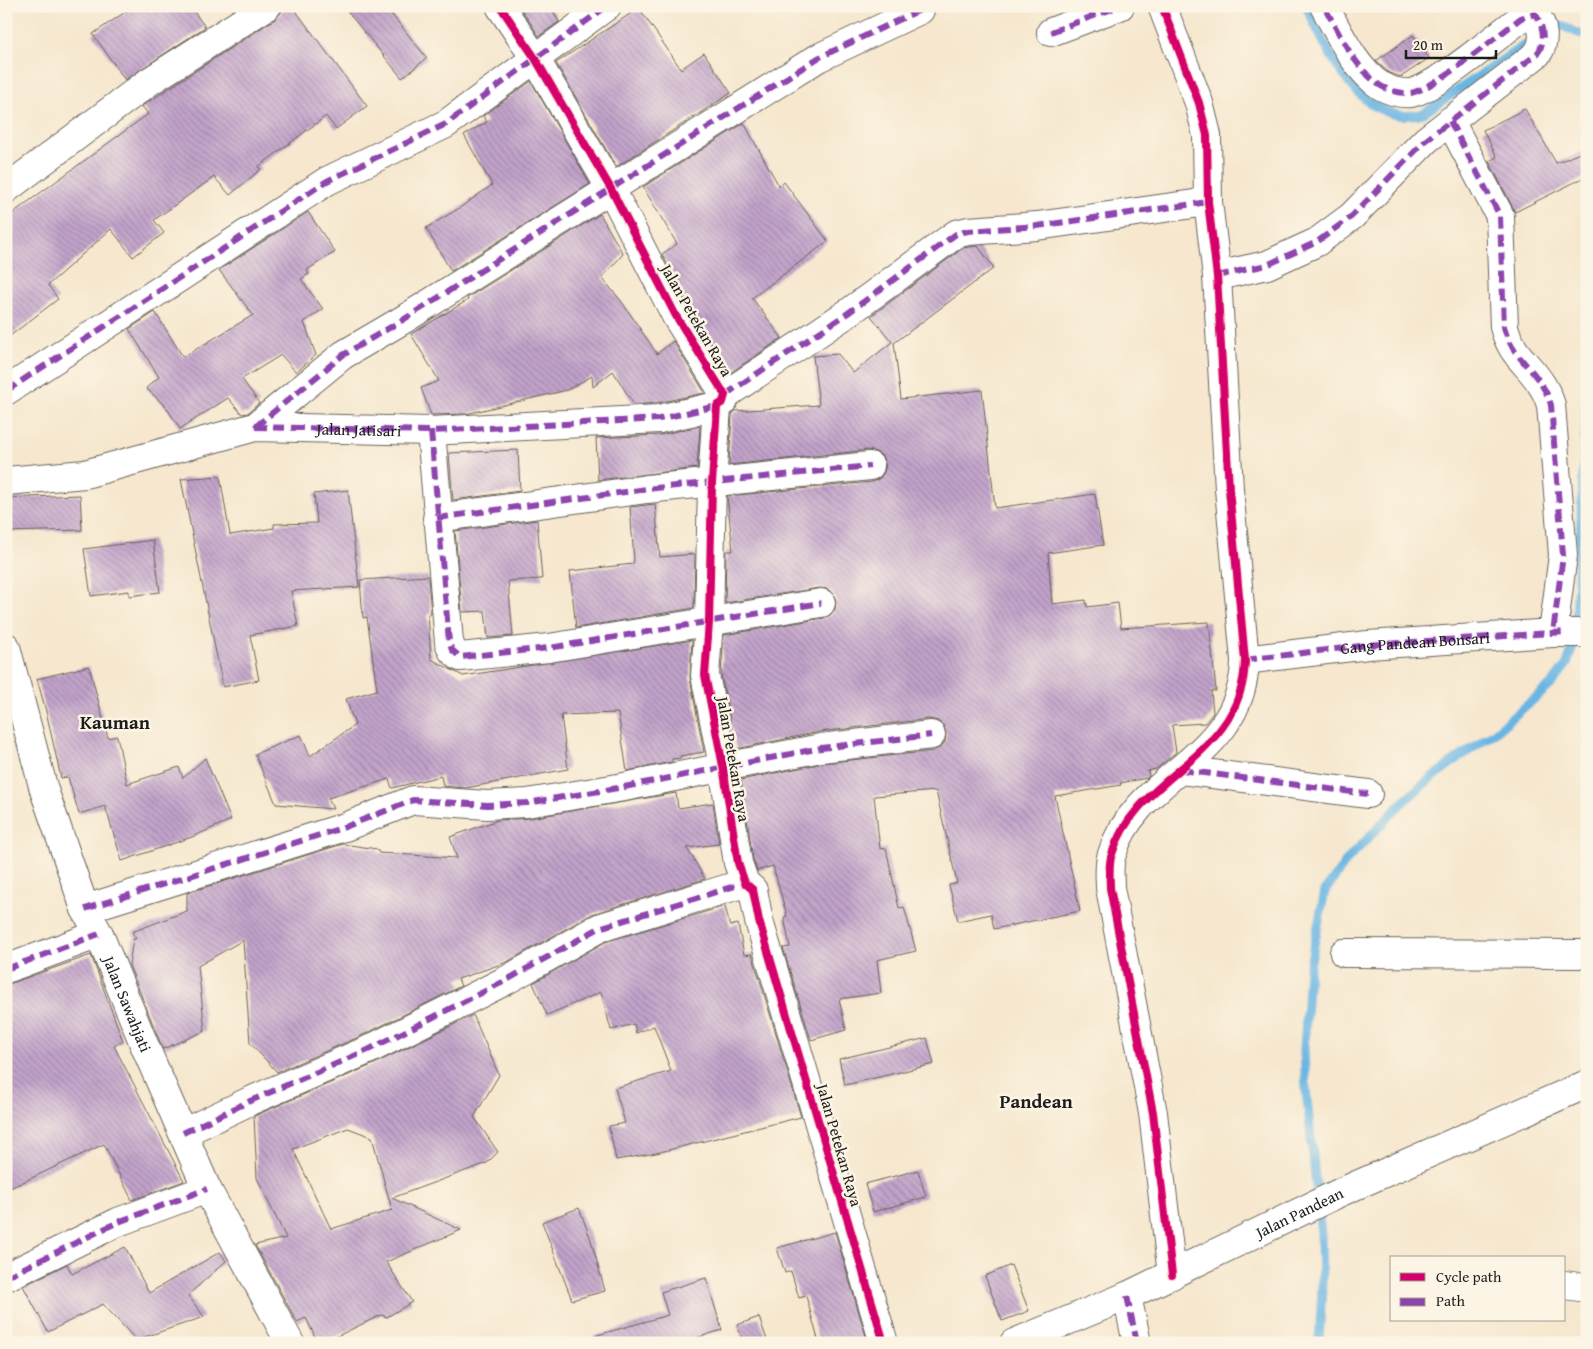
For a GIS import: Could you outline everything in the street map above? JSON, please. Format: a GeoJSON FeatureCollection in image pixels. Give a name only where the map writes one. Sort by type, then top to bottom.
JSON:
{"type":"FeatureCollection","features":[{"type":"Feature","properties":{"kind":"street"},"geometry":{"type":"LineString","coordinates":[[6,189],[150,81],[267,6]]}},
{"type":"Feature","properties":{"kind":"street","name":"Jalan Petekan Raya"},"geometry":{"type":"LineString","coordinates":[[500,6],[535,58],[611,189],[721,401],[712,483],[710,622],[705,675],[723,766],[738,863],[745,883],[753,890],[759,921],[884,1343]]}},
{"type":"Feature","properties":{"kind":"street"},"geometry":{"type":"LineString","coordinates":[[6,391],[327,181],[446,124],[607,6]]}},
{"type":"Feature","properties":{"kind":"street"},"geometry":{"type":"LineString","coordinates":[[1051,32],[1120,6]]}},
{"type":"Feature","properties":{"kind":"street"},"geometry":{"type":"LineString","coordinates":[[1162,6],[1199,103],[1207,135],[1208,202],[1217,276],[1229,490],[1245,660],[1245,681],[1238,703],[1222,731],[1144,802],[1117,839],[1111,857],[1110,888],[1153,1113],[1172,1274]]}},
{"type":"Feature","properties":{"kind":"street"},"geometry":{"type":"LineString","coordinates":[[1217,276],[1267,266],[1317,242],[1352,216],[1426,140],[1536,54],[1543,33],[1536,14],[1520,18],[1435,81],[1411,93],[1400,93],[1380,86],[1366,72],[1336,29],[1324,6]]}},
{"type":"Feature","properties":{"kind":"street"},"geometry":{"type":"LineString","coordinates":[[255,427],[343,355],[818,58],[920,10]]}},
{"type":"Feature","properties":{"kind":"street"},"geometry":{"type":"LineString","coordinates":[[1450,121],[1500,216],[1504,327],[1508,342],[1543,387],[1552,405],[1569,633]]}},
{"type":"Feature","properties":{"kind":"street"},"geometry":{"type":"LineString","coordinates":[[721,401],[848,313],[956,234],[968,231],[1037,226],[1208,202]]}},
{"type":"Feature","properties":{"kind":"street","name":"Jalan Jatisari"},"geometry":{"type":"LineString","coordinates":[[6,481],[85,474],[255,427],[431,431],[659,419],[721,401]]}},
{"type":"Feature","properties":{"kind":"street"},"geometry":{"type":"LineString","coordinates":[[431,431],[449,642],[452,650],[460,657],[558,647],[821,603]]}},
{"type":"Feature","properties":{"kind":"street"},"geometry":{"type":"LineString","coordinates":[[437,518],[647,489],[870,466]]}},
{"type":"Feature","properties":{"kind":"street","name":"Gang Pandean Bonsari"},"geometry":{"type":"LineString","coordinates":[[1245,660],[1368,646],[1569,633]]}},
{"type":"Feature","properties":{"kind":"street","name":"Jalan Sawahjati"},"geometry":{"type":"LineString","coordinates":[[7,650],[44,790],[85,909],[99,934],[207,1189],[290,1343]]}},
{"type":"Feature","properties":{"kind":"street"},"geometry":{"type":"LineString","coordinates":[[85,909],[346,827],[413,800],[487,805],[527,803],[624,787],[821,748],[930,735]]}},
{"type":"Feature","properties":{"kind":"street"},"geometry":{"type":"LineString","coordinates":[[1181,770],[1368,794]]}},
{"type":"Feature","properties":{"kind":"street"},"geometry":{"type":"LineString","coordinates":[[182,1133],[250,1101],[368,1050],[505,982],[599,928],[745,883]]}},
{"type":"Feature","properties":{"kind":"street"},"geometry":{"type":"LineString","coordinates":[[6,969],[99,934]]}},
{"type":"Feature","properties":{"kind":"street"},"geometry":{"type":"LineString","coordinates":[[1344,953],[1587,954]]}},
{"type":"Feature","properties":{"kind":"street","name":"Jalan Pandean"},"geometry":{"type":"LineString","coordinates":[[1014,1343],[1128,1296],[1341,1192],[1587,1084]]}},
{"type":"Feature","properties":{"kind":"street"},"geometry":{"type":"LineString","coordinates":[[6,1277],[118,1222],[207,1189]]}},
{"type":"Feature","properties":{"kind":"street"},"geometry":{"type":"LineString","coordinates":[[1566,1285],[1587,1288]]}},
{"type":"Feature","properties":{"kind":"street"},"geometry":{"type":"LineString","coordinates":[[1128,1296],[1137,1343]]}},
{"type":"Feature","properties":{"kind":"building"},"geometry":{"type":"Polygon","coordinates":[[[134,6],[190,6],[205,27],[125,80],[93,34],[134,6]]]}},
{"type":"Feature","properties":{"kind":"building"},"geometry":{"type":"Polygon","coordinates":[[[287,6],[292,6],[367,106],[336,129],[326,116],[258,167],[261,169],[230,195],[214,177],[154,220],[164,233],[133,257],[111,229],[48,285],[58,299],[6,339],[6,218],[148,114],[142,106],[275,19],[287,6]]]}},
{"type":"Feature","properties":{"kind":"building"},"geometry":{"type":"Polygon","coordinates":[[[343,6],[385,6],[427,58],[402,78],[343,6]]]}},
{"type":"Feature","properties":{"kind":"building"},"geometry":{"type":"Polygon","coordinates":[[[519,6],[550,6],[559,22],[539,36],[519,6]]]}},
{"type":"Feature","properties":{"kind":"building"},"geometry":{"type":"Polygon","coordinates":[[[639,8],[681,69],[704,53],[731,93],[616,167],[556,63],[639,8]]]}},
{"type":"Feature","properties":{"kind":"building"},"geometry":{"type":"Polygon","coordinates":[[[1413,35],[1429,58],[1401,77],[1389,73],[1376,61],[1413,35]]]}},
{"type":"Feature","properties":{"kind":"building"},"geometry":{"type":"Polygon","coordinates":[[[531,81],[590,184],[451,271],[426,228],[458,209],[492,185],[464,135],[487,122],[483,116],[531,81]]]}},
{"type":"Feature","properties":{"kind":"building"},"geometry":{"type":"Polygon","coordinates":[[[1525,109],[1556,163],[1587,150],[1587,176],[1515,212],[1489,161],[1497,157],[1483,130],[1525,109]]]}},
{"type":"Feature","properties":{"kind":"building"},"geometry":{"type":"Polygon","coordinates":[[[744,123],[779,186],[784,182],[828,241],[752,298],[782,338],[730,373],[690,308],[662,254],[677,244],[643,187],[744,123]]]}},
{"type":"Feature","properties":{"kind":"building"},"geometry":{"type":"Polygon","coordinates":[[[308,212],[335,252],[307,270],[309,274],[301,279],[323,309],[304,322],[316,355],[296,372],[281,355],[242,379],[259,403],[248,413],[242,414],[228,398],[180,429],[166,407],[146,388],[159,377],[129,329],[155,312],[183,357],[253,315],[219,270],[308,212]]]}},
{"type":"Feature","properties":{"kind":"building"},"geometry":{"type":"Polygon","coordinates":[[[600,214],[623,254],[602,278],[622,302],[657,354],[673,341],[705,393],[657,403],[634,405],[613,371],[593,387],[592,376],[567,390],[466,414],[431,415],[421,388],[439,381],[411,334],[468,300],[467,298],[600,214]]]}},
{"type":"Feature","properties":{"kind":"building"},"geometry":{"type":"Polygon","coordinates":[[[978,246],[994,268],[894,343],[901,399],[982,390],[995,508],[1095,494],[1103,545],[1048,553],[1052,604],[1086,600],[1087,607],[1118,603],[1121,628],[1209,622],[1216,691],[1211,691],[1213,713],[1205,723],[1172,725],[1176,752],[1156,769],[1148,771],[1149,776],[1147,778],[1120,783],[1121,785],[1055,796],[1080,911],[994,929],[991,914],[958,921],[949,885],[957,883],[936,791],[874,796],[880,849],[886,848],[899,908],[904,907],[916,951],[877,960],[881,993],[839,999],[846,1030],[811,1040],[783,948],[790,947],[784,917],[787,916],[773,866],[757,871],[753,859],[741,780],[823,763],[933,751],[940,748],[945,742],[946,733],[944,726],[938,721],[929,719],[819,732],[736,749],[721,674],[724,635],[824,618],[835,609],[836,601],[833,593],[827,589],[819,588],[725,603],[726,551],[733,551],[727,496],[872,482],[880,478],[886,465],[882,456],[868,450],[729,465],[732,415],[735,411],[819,405],[813,356],[838,354],[853,373],[892,342],[871,316],[963,248],[978,246]]]}},
{"type":"Feature","properties":{"kind":"building"},"geometry":{"type":"Polygon","coordinates":[[[700,426],[697,468],[598,480],[596,438],[660,435],[700,426]]]}},
{"type":"Feature","properties":{"kind":"building"},"geometry":{"type":"Polygon","coordinates":[[[518,450],[520,491],[453,500],[449,453],[518,450]]]}},
{"type":"Feature","properties":{"kind":"building"},"geometry":{"type":"Polygon","coordinates":[[[220,476],[230,535],[274,528],[274,524],[317,523],[314,494],[348,490],[359,587],[291,591],[298,626],[250,635],[259,680],[223,687],[181,479],[220,476]]]}},
{"type":"Feature","properties":{"kind":"building"},"geometry":{"type":"Polygon","coordinates":[[[80,495],[82,530],[6,532],[6,498],[80,495]]]}},
{"type":"Feature","properties":{"kind":"building"},"geometry":{"type":"Polygon","coordinates":[[[655,504],[660,557],[695,554],[694,608],[576,628],[570,571],[633,564],[630,507],[655,504]]]}},
{"type":"Feature","properties":{"kind":"building"},"geometry":{"type":"Polygon","coordinates":[[[537,520],[542,579],[508,581],[513,636],[488,638],[485,611],[462,612],[455,531],[537,520]]]}},
{"type":"Feature","properties":{"kind":"building"},"geometry":{"type":"Polygon","coordinates":[[[153,540],[160,592],[129,596],[129,591],[91,596],[84,549],[153,540]]]}},
{"type":"Feature","properties":{"kind":"building"},"geometry":{"type":"Polygon","coordinates":[[[428,576],[431,614],[428,614],[431,659],[463,676],[692,640],[690,678],[704,752],[680,756],[681,758],[672,759],[672,762],[627,771],[618,713],[561,715],[568,769],[466,788],[443,786],[441,776],[392,788],[389,779],[328,798],[333,809],[276,804],[255,754],[301,735],[310,756],[355,725],[346,699],[377,690],[367,617],[363,618],[360,580],[428,576]]]}},
{"type":"Feature","properties":{"kind":"building"},"geometry":{"type":"Polygon","coordinates":[[[89,666],[108,738],[117,736],[127,784],[179,767],[183,778],[205,758],[231,820],[192,837],[122,861],[105,806],[79,814],[68,777],[61,778],[37,679],[89,666]]]}},
{"type":"Feature","properties":{"kind":"building"},"geometry":{"type":"Polygon","coordinates":[[[676,793],[678,808],[713,803],[719,844],[687,848],[705,879],[592,914],[507,962],[458,979],[461,986],[361,1036],[277,1072],[250,1043],[243,940],[198,966],[205,1031],[163,1049],[129,965],[133,939],[136,939],[132,932],[187,911],[187,893],[336,846],[343,844],[377,849],[379,853],[457,858],[450,837],[498,820],[530,818],[676,793]]]}},
{"type":"Feature","properties":{"kind":"building"},"geometry":{"type":"Polygon","coordinates":[[[725,906],[730,926],[738,924],[744,955],[752,954],[801,1117],[656,1153],[616,1160],[609,1126],[625,1123],[615,1088],[671,1071],[654,1026],[636,1033],[634,1024],[611,1030],[601,992],[547,1015],[533,983],[605,942],[725,906]]]}},
{"type":"Feature","properties":{"kind":"building"},"geometry":{"type":"Polygon","coordinates":[[[91,955],[123,1041],[114,1046],[184,1181],[132,1200],[104,1144],[6,1190],[6,985],[91,955]]]}},
{"type":"Feature","properties":{"kind":"building"},"geometry":{"type":"Polygon","coordinates":[[[473,1015],[499,1075],[474,1117],[498,1152],[487,1163],[392,1198],[461,1230],[386,1262],[412,1302],[387,1317],[381,1315],[323,1343],[318,1343],[306,1318],[297,1322],[255,1245],[286,1238],[257,1178],[254,1116],[374,1064],[473,1015]],[[348,1128],[293,1149],[331,1229],[392,1210],[372,1137],[348,1128]]]}},
{"type":"Feature","properties":{"kind":"building"},"geometry":{"type":"Polygon","coordinates":[[[927,1038],[934,1064],[845,1085],[839,1059],[927,1038]]]}},
{"type":"Feature","properties":{"kind":"building"},"geometry":{"type":"Polygon","coordinates":[[[918,1170],[926,1197],[873,1212],[865,1184],[918,1170]]]}},
{"type":"Feature","properties":{"kind":"building"},"geometry":{"type":"Polygon","coordinates":[[[579,1208],[591,1240],[605,1291],[572,1300],[542,1222],[579,1208]]]}},
{"type":"Feature","properties":{"kind":"building"},"geometry":{"type":"Polygon","coordinates":[[[835,1232],[868,1343],[819,1343],[806,1296],[799,1298],[791,1271],[785,1273],[777,1248],[835,1232]]]}},
{"type":"Feature","properties":{"kind":"building"},"geometry":{"type":"Polygon","coordinates":[[[125,1247],[149,1293],[220,1252],[226,1261],[188,1295],[204,1317],[136,1340],[103,1304],[48,1332],[23,1286],[67,1264],[72,1274],[125,1247]]]}},
{"type":"Feature","properties":{"kind":"building"},"geometry":{"type":"Polygon","coordinates":[[[1011,1265],[1029,1311],[1002,1321],[985,1276],[1011,1265]]]}},
{"type":"Feature","properties":{"kind":"building"},"geometry":{"type":"Polygon","coordinates":[[[706,1278],[722,1330],[680,1343],[595,1343],[594,1336],[668,1315],[661,1292],[706,1278]]]}},
{"type":"Feature","properties":{"kind":"building"},"geometry":{"type":"Polygon","coordinates":[[[759,1317],[768,1343],[744,1343],[737,1325],[759,1317]]]}},
{"type":"Feature","properties":{"kind":"waterway"},"geometry":{"type":"LineString","coordinates":[[1306,6],[1336,64],[1350,83],[1365,99],[1382,110],[1402,115],[1424,113],[1551,27],[1562,26],[1587,37]]}},
{"type":"Feature","properties":{"kind":"waterway"},"geometry":{"type":"LineString","coordinates":[[1319,1343],[1322,1287],[1321,1234],[1306,1090],[1304,1050],[1309,970],[1325,891],[1348,859],[1402,803],[1432,777],[1494,733],[1552,684],[1567,664],[1575,640],[1587,394]]}},
{"type":"Feature","properties":{"kind":"marked path"},"geometry":{"type":"LineString","coordinates":[[6,391],[327,181],[446,124],[607,6]]}},
{"type":"Feature","properties":{"kind":"marked path"},"geometry":{"type":"LineString","coordinates":[[1051,32],[1120,6]]}},
{"type":"Feature","properties":{"kind":"marked path"},"geometry":{"type":"LineString","coordinates":[[1217,276],[1267,265],[1317,242],[1352,216],[1426,140],[1537,54],[1543,39],[1542,29],[1535,14],[1521,18],[1435,82],[1411,93],[1399,93],[1381,86],[1363,70],[1348,50],[1324,6]]}},
{"type":"Feature","properties":{"kind":"marked path"},"geometry":{"type":"LineString","coordinates":[[255,427],[343,355],[406,318],[818,58],[920,10]]}},
{"type":"Feature","properties":{"kind":"marked path"},"geometry":{"type":"LineString","coordinates":[[1450,121],[1500,216],[1504,327],[1507,337],[1516,353],[1538,379],[1551,405],[1563,555],[1553,633]]}},
{"type":"Feature","properties":{"kind":"marked path"},"geometry":{"type":"LineString","coordinates":[[725,395],[848,313],[956,234],[968,231],[1037,226],[1208,202]]}},
{"type":"Feature","properties":{"kind":"marked path"},"geometry":{"type":"LineString","coordinates":[[255,427],[431,431],[659,419],[717,406]]}},
{"type":"Feature","properties":{"kind":"marked path"},"geometry":{"type":"LineString","coordinates":[[431,431],[449,642],[452,650],[460,657],[549,648],[821,603]]}},
{"type":"Feature","properties":{"kind":"marked path"},"geometry":{"type":"LineString","coordinates":[[437,518],[647,489],[870,466]]}},
{"type":"Feature","properties":{"kind":"marked path"},"geometry":{"type":"LineString","coordinates":[[1245,660],[1368,645],[1567,632]]}},
{"type":"Feature","properties":{"kind":"marked path"},"geometry":{"type":"LineString","coordinates":[[85,909],[345,827],[413,800],[487,805],[527,803],[624,787],[821,748],[931,735]]}},
{"type":"Feature","properties":{"kind":"marked path"},"geometry":{"type":"LineString","coordinates":[[1181,770],[1368,794]]}},
{"type":"Feature","properties":{"kind":"marked path"},"geometry":{"type":"LineString","coordinates":[[183,1133],[250,1101],[368,1050],[505,981],[599,928],[745,883]]}},
{"type":"Feature","properties":{"kind":"marked path"},"geometry":{"type":"LineString","coordinates":[[6,969],[99,934]]}},
{"type":"Feature","properties":{"kind":"marked path"},"geometry":{"type":"LineString","coordinates":[[6,1277],[118,1222],[207,1189]]}},
{"type":"Feature","properties":{"kind":"marked path"},"geometry":{"type":"LineString","coordinates":[[1127,1296],[1137,1343]]}},
{"type":"Feature","properties":{"kind":"cycle path"},"geometry":{"type":"LineString","coordinates":[[500,6],[535,58],[611,189],[676,316],[725,395],[723,402],[717,406],[712,483],[709,622],[705,675],[723,766],[738,863],[745,883],[753,890],[759,921],[884,1343]]}},
{"type":"Feature","properties":{"kind":"cycle path"},"geometry":{"type":"LineString","coordinates":[[1162,6],[1199,103],[1207,135],[1208,202],[1217,276],[1229,489],[1245,660],[1240,693],[1227,721],[1209,743],[1143,803],[1125,826],[1110,862],[1110,888],[1153,1113],[1172,1275]]}},
{"type":"Feature","properties":{"kind":"district","name":"Kauman"},"geometry":{"type":"Point","coordinates":[115,722]}},
{"type":"Feature","properties":{"kind":"district","name":"Pandean"},"geometry":{"type":"Point","coordinates":[1036,1101]}}]}
